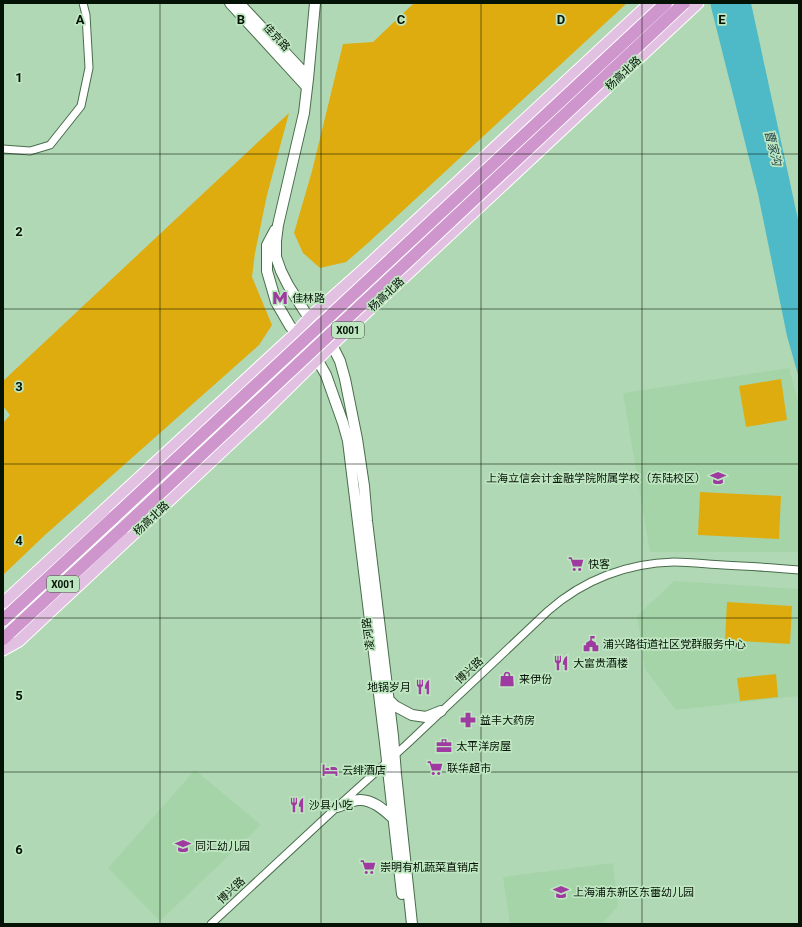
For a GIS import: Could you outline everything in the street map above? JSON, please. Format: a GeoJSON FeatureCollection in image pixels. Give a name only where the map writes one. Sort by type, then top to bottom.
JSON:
{"type":"FeatureCollection","features":[{"type":"Feature","properties":{"kind":"highway","name":"杨高北路"},"geometry":{"type":"LineString","coordinates":[[3,620],[666,3]]}},
{"type":"Feature","properties":{"kind":"highway","name":"杨高北路"},"geometry":{"type":"LineString","coordinates":[[3,639],[692,5]]}},
{"type":"Feature","properties":{"kind":"main road","name":"X001"},"geometry":{"type":"LineString","coordinates":[[3,604],[296,333],[310,317],[365,268],[650,3]]}},
{"type":"Feature","properties":{"kind":"main road","name":"杨高北路"},"geometry":{"type":"LineString","coordinates":[[3,650],[19,641],[261,414],[317,359],[692,5]]}},
{"type":"Feature","properties":{"kind":"street"},"geometry":{"type":"LineString","coordinates":[[3,149],[30,151],[50,145],[81,106],[89,68],[86,15],[83,3]]}},
{"type":"Feature","properties":{"kind":"street","name":"佳京路"},"geometry":{"type":"LineString","coordinates":[[230,3],[308,83]]}},
{"type":"Feature","properties":{"kind":"street","name":"佳京路"},"geometry":{"type":"LineString","coordinates":[[239,3],[294,62],[308,83]]}},
{"type":"Feature","properties":{"kind":"street"},"geometry":{"type":"LineString","coordinates":[[315,3],[304,113],[278,225],[276,257],[288,285],[305,312],[332,345]]}},
{"type":"Feature","properties":{"kind":"street"},"geometry":{"type":"LineString","coordinates":[[278,225],[267,246],[267,271],[276,302],[290,326],[317,359]]}},
{"type":"Feature","properties":{"kind":"street","name":"凌河路"},"geometry":{"type":"LineString","coordinates":[[332,345],[340,361],[345,379],[357,439],[364,486],[367,528],[393,736],[391,759],[393,818],[405,924]]}},
{"type":"Feature","properties":{"kind":"street","name":"凌河路"},"geometry":{"type":"LineString","coordinates":[[317,359],[326,375],[348,441],[412,924]]}},
{"type":"Feature","properties":{"kind":"street","name":"博兴路"},"geometry":{"type":"LineString","coordinates":[[211,924],[391,759],[555,605],[573,592],[604,576],[639,566],[672,562],[799,570]]}},
{"type":"Feature","properties":{"kind":"street"},"geometry":{"type":"LineString","coordinates":[[388,699],[395,706],[412,715],[426,716],[441,711]]}},
{"type":"Feature","properties":{"kind":"street"},"geometry":{"type":"LineString","coordinates":[[337,807],[358,800],[369,801],[383,809],[393,818]]}},
{"type":"Feature","properties":{"kind":"shaded area"},"geometry":{"type":"Polygon","coordinates":[[[414,3],[627,3],[346,262],[320,268],[303,253],[294,233],[312,171],[343,44],[373,42],[414,3]]]}},
{"type":"Feature","properties":{"kind":"shaded area"},"geometry":{"type":"Polygon","coordinates":[[[289,113],[267,195],[255,253],[252,277],[272,325],[259,345],[45,535],[3,575],[3,423],[10,415],[3,406],[3,381],[289,113]]]}},
{"type":"Feature","properties":{"kind":"shaded area","name":"上海立信会计金融学院附属学校（东陆校区）"},"geometry":{"type":"Polygon","coordinates":[[[789,368],[799,405],[799,552],[650,552],[623,393],[789,368]]]}},
{"type":"Feature","properties":{"kind":"shaded area"},"geometry":{"type":"Polygon","coordinates":[[[781,379],[787,420],[746,427],[739,386],[781,379]]]}},
{"type":"Feature","properties":{"kind":"shaded area"},"geometry":{"type":"Polygon","coordinates":[[[700,492],[781,496],[779,539],[698,535],[700,492]]]}},
{"type":"Feature","properties":{"kind":"shaded area"},"geometry":{"type":"Polygon","coordinates":[[[674,581],[799,589],[799,696],[676,710],[645,669],[637,616],[674,581]]]}},
{"type":"Feature","properties":{"kind":"shaded area"},"geometry":{"type":"Polygon","coordinates":[[[727,602],[792,606],[790,644],[725,640],[727,602]]]}},
{"type":"Feature","properties":{"kind":"shaded area"},"geometry":{"type":"Polygon","coordinates":[[[776,674],[778,697],[740,701],[737,678],[776,674]]]}},
{"type":"Feature","properties":{"kind":"shaded area","name":"同汇幼儿园"},"geometry":{"type":"Polygon","coordinates":[[[195,770],[261,825],[160,921],[108,868],[195,770]]]}},
{"type":"Feature","properties":{"kind":"shaded area","name":"上海浦东新区东蕾幼儿园"},"geometry":{"type":"Polygon","coordinates":[[[613,863],[618,906],[602,924],[510,924],[503,877],[613,863]]]}},
{"type":"Feature","properties":{"kind":"water","name":"曹家沟"},"geometry":{"type":"Polygon","coordinates":[[[710,3],[751,3],[799,224],[799,378],[787,336],[758,194],[710,3]]]}},
{"type":"Feature","properties":{"kind":"place","name":"佳林路"},"geometry":{"type":"Point","coordinates":[280,298]}},
{"type":"Feature","properties":{"kind":"place","name":"上海立信会计金融学院附属学校（东陆校区）"},"geometry":{"type":"Point","coordinates":[718,478]}},
{"type":"Feature","properties":{"kind":"place","name":"快客"},"geometry":{"type":"Point","coordinates":[576,564]}},
{"type":"Feature","properties":{"kind":"place","name":"浦兴路街道社区党群服务中心"},"geometry":{"type":"Point","coordinates":[591,644]}},
{"type":"Feature","properties":{"kind":"place","name":"大富贵酒楼"},"geometry":{"type":"Point","coordinates":[561,663]}},
{"type":"Feature","properties":{"kind":"place","name":"来伊份"},"geometry":{"type":"Point","coordinates":[507,679]}},
{"type":"Feature","properties":{"kind":"place","name":"地锅岁月"},"geometry":{"type":"Point","coordinates":[423,687]}},
{"type":"Feature","properties":{"kind":"place","name":"益丰大药房"},"geometry":{"type":"Point","coordinates":[468,720]}},
{"type":"Feature","properties":{"kind":"place","name":"太平洋房屋"},"geometry":{"type":"Point","coordinates":[444,746]}},
{"type":"Feature","properties":{"kind":"place","name":"联华超市"},"geometry":{"type":"Point","coordinates":[435,768]}},
{"type":"Feature","properties":{"kind":"place","name":"云绯酒店"},"geometry":{"type":"Point","coordinates":[330,770]}},
{"type":"Feature","properties":{"kind":"place","name":"沙县小吃"},"geometry":{"type":"Point","coordinates":[297,805]}},
{"type":"Feature","properties":{"kind":"place","name":"同汇幼儿园"},"geometry":{"type":"Point","coordinates":[183,846]}},
{"type":"Feature","properties":{"kind":"place","name":"崇明有机蔬菜直销店"},"geometry":{"type":"Point","coordinates":[368,867]}},
{"type":"Feature","properties":{"kind":"place","name":"上海浦东新区东蕾幼儿园"},"geometry":{"type":"Point","coordinates":[561,892]}}]}
